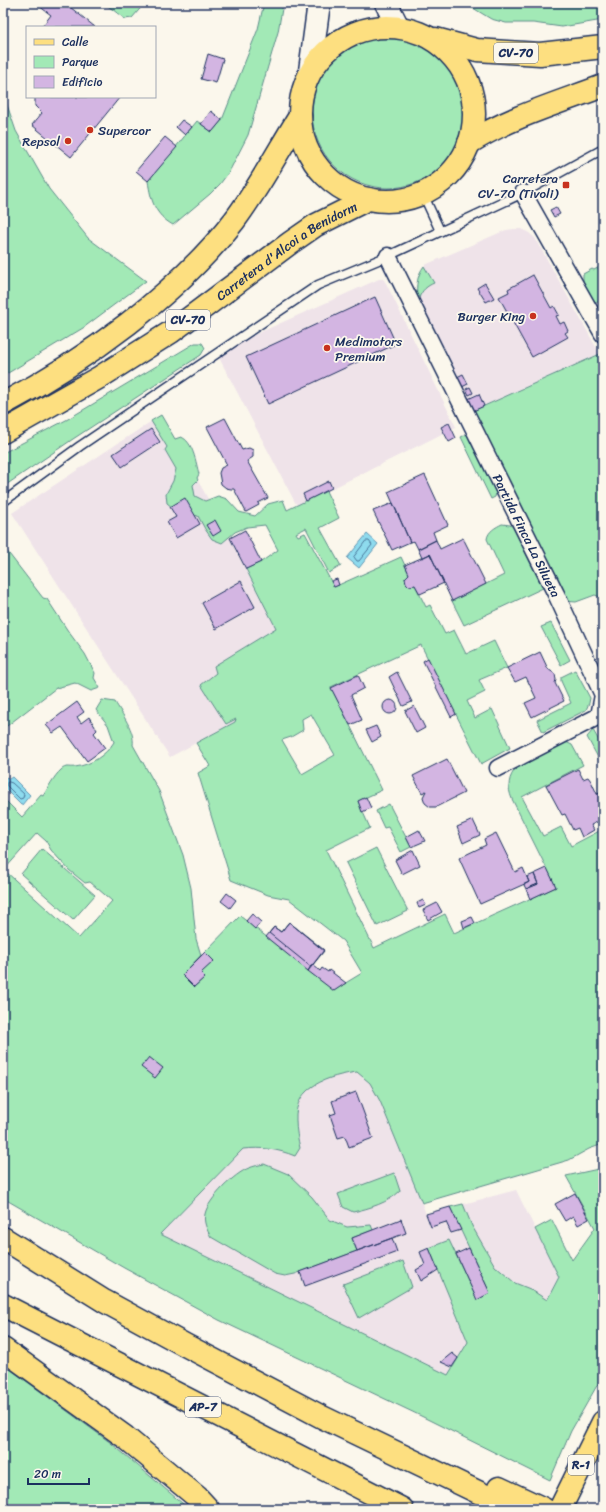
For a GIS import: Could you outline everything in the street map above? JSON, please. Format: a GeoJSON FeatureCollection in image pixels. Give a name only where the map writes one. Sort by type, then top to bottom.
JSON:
{"type":"FeatureCollection","features":[{"type":"Feature","properties":{"kind":"main road"},"geometry":{"type":"LineString","coordinates":[[310,71],[319,3]]}},
{"type":"Feature","properties":{"kind":"main road"},"geometry":{"type":"LineString","coordinates":[[386,3],[398,27]]}},
{"type":"Feature","properties":{"kind":"main road","name":"CV-70"},"geometry":{"type":"LineString","coordinates":[[430,37],[449,52],[464,72],[472,95],[474,119],[469,144],[459,164],[443,181],[424,194],[396,201],[368,199],[341,188],[319,169],[305,144],[300,116],[302,93],[310,71],[326,51],[347,36],[372,27],[398,27],[477,50],[540,54],[603,47]]}},
{"type":"Feature","properties":{"kind":"main road","name":"CV-70"},"geometry":{"type":"LineString","coordinates":[[469,144],[487,132],[548,106],[603,86]]}},
{"type":"Feature","properties":{"kind":"main road","name":"CV-70"},"geometry":{"type":"LineString","coordinates":[[3,404],[96,347],[194,267],[234,221],[252,195],[300,116]]}},
{"type":"Feature","properties":{"kind":"main road","name":"Carretera d'Alcoi a Benidorm"},"geometry":{"type":"LineString","coordinates":[[3,432],[100,377],[164,337],[316,225],[368,199]]}},
{"type":"Feature","properties":{"kind":"main road"},"geometry":{"type":"LineString","coordinates":[[3,1238],[104,1301],[185,1345],[272,1378],[506,1500],[544,1509]]}},
{"type":"Feature","properties":{"kind":"main road","name":"AP-7"},"geometry":{"type":"LineString","coordinates":[[3,1305],[402,1509]]}},
{"type":"Feature","properties":{"kind":"main road"},"geometry":{"type":"LineString","coordinates":[[3,1349],[125,1437],[197,1497],[208,1509]]}},
{"type":"Feature","properties":{"kind":"main road","name":"R-1"},"geometry":{"type":"LineString","coordinates":[[560,1509],[603,1422]]}},
{"type":"Feature","properties":{"kind":"main road"},"geometry":{"type":"LineString","coordinates":[[574,1509],[603,1449]]}},
{"type":"Feature","properties":{"kind":"street"},"geometry":{"type":"LineString","coordinates":[[524,193],[603,334]]}},
{"type":"Feature","properties":{"kind":"street","name":"Partida Finca La Silueta"},"geometry":{"type":"LineString","coordinates":[[388,256],[556,594],[603,695],[599,716],[498,768]]}},
{"type":"Feature","properties":{"kind":"lane"},"geometry":{"type":"LineString","coordinates":[[3,502],[80,446],[318,285],[388,256],[440,230],[524,193],[603,149]]}},
{"type":"Feature","properties":{"kind":"lane"},"geometry":{"type":"LineString","coordinates":[[424,194],[440,230]]}},
{"type":"Feature","properties":{"kind":"shaded area"},"geometry":{"type":"Polygon","coordinates":[[[522,229],[535,238],[600,354],[473,411],[417,297],[416,286],[425,265],[506,230],[522,229]]]}},
{"type":"Feature","properties":{"kind":"shaded area"},"geometry":{"type":"Polygon","coordinates":[[[379,279],[383,279],[386,283],[456,427],[297,506],[216,352],[379,279]]]}},
{"type":"Feature","properties":{"kind":"shaded area"},"geometry":{"type":"Polygon","coordinates":[[[161,415],[230,538],[305,684],[170,757],[12,513],[161,415]]]}},
{"type":"Feature","properties":{"kind":"shaded area"},"geometry":{"type":"Polygon","coordinates":[[[354,1035],[426,1214],[516,1190],[559,1277],[495,1399],[160,1234],[354,1035]]]}},
{"type":"Feature","properties":{"kind":"green space"},"geometry":{"type":"Polygon","coordinates":[[[104,3],[145,3],[132,18],[125,19],[104,3]]]}},
{"type":"Feature","properties":{"kind":"green space"},"geometry":{"type":"Polygon","coordinates":[[[264,3],[283,3],[278,32],[248,135],[229,172],[220,184],[173,225],[162,217],[155,207],[152,201],[148,181],[197,121],[212,132],[222,120],[258,29],[264,3]]]}},
{"type":"Feature","properties":{"kind":"green space"},"geometry":{"type":"Polygon","coordinates":[[[465,3],[603,3],[603,20],[562,27],[533,23],[506,23],[491,19],[465,3]]]}},
{"type":"Feature","properties":{"kind":"green space"},"geometry":{"type":"Polygon","coordinates":[[[381,36],[395,36],[410,39],[424,45],[442,58],[455,76],[461,90],[464,112],[461,134],[455,148],[442,166],[424,179],[410,185],[395,188],[381,188],[366,185],[352,179],[340,171],[329,160],[321,148],[315,134],[312,119],[312,105],[315,90],[321,76],[329,64],[340,53],[352,45],[366,39],[381,36]]]}},
{"type":"Feature","properties":{"kind":"green space"},"geometry":{"type":"Polygon","coordinates":[[[3,80],[4,96],[16,131],[49,189],[88,238],[146,281],[83,328],[3,376],[3,80]]]}},
{"type":"Feature","properties":{"kind":"green space"},"geometry":{"type":"Polygon","coordinates":[[[603,265],[603,303],[592,301],[583,286],[583,274],[603,265]]]}},
{"type":"Feature","properties":{"kind":"green space"},"geometry":{"type":"Polygon","coordinates":[[[424,266],[434,283],[425,289],[419,298],[417,297],[418,281],[424,266]]]}},
{"type":"Feature","properties":{"kind":"green space"},"geometry":{"type":"Polygon","coordinates":[[[195,343],[202,343],[205,348],[201,355],[3,487],[3,453],[68,419],[195,343]]]}},
{"type":"Feature","properties":{"kind":"green space"},"geometry":{"type":"Polygon","coordinates":[[[600,354],[603,359],[603,598],[595,595],[576,602],[563,601],[550,574],[552,568],[473,411],[600,354]]]}},
{"type":"Feature","properties":{"kind":"green space"},"geometry":{"type":"Polygon","coordinates":[[[161,415],[175,439],[181,437],[188,443],[193,453],[199,474],[197,478],[198,480],[193,485],[195,496],[205,501],[218,496],[227,499],[239,512],[255,516],[268,504],[283,500],[287,510],[326,491],[339,518],[320,528],[341,566],[329,573],[306,528],[296,533],[298,536],[305,533],[334,587],[401,557],[409,574],[405,578],[406,583],[409,586],[415,585],[426,607],[430,605],[445,634],[454,630],[466,654],[494,641],[507,668],[479,680],[485,692],[467,701],[475,718],[492,709],[510,748],[481,764],[421,645],[331,687],[382,790],[358,801],[370,828],[326,850],[374,948],[445,914],[454,933],[556,887],[512,799],[509,790],[509,782],[517,767],[566,742],[572,745],[583,765],[522,797],[543,836],[561,827],[571,846],[603,829],[603,1144],[589,1149],[569,1160],[422,1203],[380,1101],[370,1083],[357,1072],[335,1076],[315,1085],[307,1091],[301,1099],[297,1108],[296,1120],[300,1148],[295,1156],[269,1149],[243,1149],[160,1234],[448,1375],[468,1342],[429,1248],[449,1240],[477,1299],[490,1293],[450,1207],[463,1204],[472,1226],[495,1266],[515,1283],[530,1289],[547,1300],[559,1277],[535,1229],[552,1220],[572,1260],[595,1228],[566,1176],[603,1168],[603,1375],[571,1431],[550,1480],[421,1416],[219,1320],[124,1268],[3,1198],[3,798],[22,817],[41,795],[43,796],[63,768],[87,764],[98,759],[107,751],[114,742],[108,725],[96,710],[102,700],[115,702],[130,728],[133,745],[159,791],[183,855],[191,888],[196,939],[201,955],[182,975],[194,987],[205,977],[201,973],[213,961],[205,952],[240,916],[334,990],[362,973],[343,941],[289,899],[268,895],[231,880],[198,773],[210,766],[196,743],[235,722],[236,719],[226,724],[201,685],[216,673],[214,666],[276,628],[246,569],[261,562],[278,550],[265,525],[247,527],[235,532],[222,543],[212,539],[198,516],[178,512],[167,503],[166,494],[173,481],[176,469],[165,450],[167,447],[151,421],[161,415]],[[311,714],[302,719],[303,730],[282,740],[302,774],[335,755],[311,714]],[[37,833],[4,870],[79,938],[112,901],[90,882],[85,883],[69,870],[51,850],[46,841],[37,833]]]}},
{"type":"Feature","properties":{"kind":"green space"},"geometry":{"type":"Polygon","coordinates":[[[467,434],[496,493],[495,497],[491,499],[461,437],[467,434]]]}},
{"type":"Feature","properties":{"kind":"green space"},"geometry":{"type":"Polygon","coordinates":[[[502,524],[513,527],[543,588],[464,625],[452,601],[504,575],[487,539],[495,528],[502,524]]]}},
{"type":"Feature","properties":{"kind":"green space"},"geometry":{"type":"Polygon","coordinates":[[[3,546],[43,598],[47,599],[85,654],[95,673],[94,678],[100,688],[91,691],[75,683],[56,688],[3,729],[3,546]]]}},
{"type":"Feature","properties":{"kind":"green space"},"geometry":{"type":"Polygon","coordinates":[[[551,623],[570,660],[561,665],[541,627],[551,623]]]}},
{"type":"Feature","properties":{"kind":"green space"},"geometry":{"type":"Polygon","coordinates":[[[575,670],[590,698],[586,710],[543,732],[537,720],[571,703],[561,681],[561,677],[575,670]]]}},
{"type":"Feature","properties":{"kind":"green space"},"geometry":{"type":"Polygon","coordinates":[[[593,730],[603,748],[603,767],[587,737],[593,730]]]}},
{"type":"Feature","properties":{"kind":"green space"},"geometry":{"type":"Polygon","coordinates":[[[389,804],[411,847],[401,852],[388,827],[384,828],[376,811],[389,804]]]}},
{"type":"Feature","properties":{"kind":"green space"},"geometry":{"type":"Polygon","coordinates":[[[376,848],[408,911],[377,926],[346,863],[376,848]]]}},
{"type":"Feature","properties":{"kind":"green space"},"geometry":{"type":"Polygon","coordinates":[[[42,849],[95,895],[73,920],[21,874],[42,849]]]}},
{"type":"Feature","properties":{"kind":"green space"},"geometry":{"type":"Polygon","coordinates":[[[264,1164],[288,1174],[312,1197],[330,1220],[347,1227],[371,1225],[373,1230],[352,1238],[357,1251],[295,1274],[285,1276],[275,1274],[211,1237],[206,1226],[205,1214],[211,1201],[223,1187],[237,1175],[249,1168],[264,1164]]]}},
{"type":"Feature","properties":{"kind":"green space"},"geometry":{"type":"Polygon","coordinates":[[[394,1173],[400,1191],[390,1199],[372,1207],[353,1212],[343,1207],[338,1194],[394,1173]]]}},
{"type":"Feature","properties":{"kind":"green space"},"geometry":{"type":"Polygon","coordinates":[[[403,1261],[412,1287],[359,1318],[343,1284],[403,1261]]]}},
{"type":"Feature","properties":{"kind":"green space"},"geometry":{"type":"Polygon","coordinates":[[[3,1364],[111,1443],[189,1509],[3,1509],[3,1364]]]}},
{"type":"Feature","properties":{"kind":"water"},"geometry":{"type":"Polygon","coordinates":[[[367,534],[378,544],[359,568],[347,558],[367,534]]]}},
{"type":"Feature","properties":{"kind":"water"},"geometry":{"type":"Polygon","coordinates":[[[7,777],[9,779],[12,777],[30,795],[22,805],[3,787],[4,779],[7,777]]]}},
{"type":"Feature","properties":{"kind":"building"},"geometry":{"type":"Polygon","coordinates":[[[35,3],[65,3],[94,26],[43,26],[51,15],[35,3]]]}},
{"type":"Feature","properties":{"kind":"building"},"geometry":{"type":"Polygon","coordinates":[[[208,54],[223,59],[216,83],[201,79],[208,54]]]}},
{"type":"Feature","properties":{"kind":"building"},"geometry":{"type":"Polygon","coordinates":[[[3,66],[7,66],[6,74],[3,74],[3,66]]]}},
{"type":"Feature","properties":{"kind":"building","name":"Repsol"},"geometry":{"type":"Polygon","coordinates":[[[35,98],[119,98],[71,157],[32,125],[42,113],[35,106],[35,98]]]}},
{"type":"Feature","properties":{"kind":"building"},"geometry":{"type":"Polygon","coordinates":[[[211,111],[222,120],[212,132],[201,124],[211,111]]]}},
{"type":"Feature","properties":{"kind":"building"},"geometry":{"type":"Polygon","coordinates":[[[182,120],[192,127],[185,135],[176,127],[182,120]]]}},
{"type":"Feature","properties":{"kind":"building"},"geometry":{"type":"Polygon","coordinates":[[[165,137],[177,147],[148,181],[136,171],[165,137]]]}},
{"type":"Feature","properties":{"kind":"building"},"geometry":{"type":"Polygon","coordinates":[[[556,207],[560,214],[554,217],[550,210],[556,207]]]}},
{"type":"Feature","properties":{"kind":"building","name":"Burger King"},"geometry":{"type":"Polygon","coordinates":[[[533,275],[551,308],[554,306],[559,315],[556,316],[560,324],[564,322],[568,331],[565,333],[568,337],[532,357],[499,297],[509,292],[508,289],[533,275]]]}},
{"type":"Feature","properties":{"kind":"building"},"geometry":{"type":"Polygon","coordinates":[[[485,283],[494,298],[486,302],[477,288],[485,283]]]}},
{"type":"Feature","properties":{"kind":"building","name":"Medimotors Premium"},"geometry":{"type":"Polygon","coordinates":[[[375,297],[396,344],[268,404],[246,357],[375,297]]]}},
{"type":"Feature","properties":{"kind":"building"},"geometry":{"type":"Polygon","coordinates":[[[463,374],[468,384],[462,387],[457,377],[463,374]]]}},
{"type":"Feature","properties":{"kind":"building"},"geometry":{"type":"Polygon","coordinates":[[[470,387],[473,393],[469,395],[466,389],[470,387]]]}},
{"type":"Feature","properties":{"kind":"building"},"geometry":{"type":"Polygon","coordinates":[[[479,394],[484,406],[473,411],[468,399],[479,394]]]}},
{"type":"Feature","properties":{"kind":"building"},"geometry":{"type":"Polygon","coordinates":[[[225,418],[242,450],[249,448],[253,450],[253,457],[247,461],[268,498],[246,512],[234,489],[226,488],[221,484],[219,473],[221,468],[227,465],[207,427],[225,418]]]}},
{"type":"Feature","properties":{"kind":"building"},"geometry":{"type":"Polygon","coordinates":[[[449,423],[456,438],[449,442],[441,427],[449,423]]]}},
{"type":"Feature","properties":{"kind":"building"},"geometry":{"type":"Polygon","coordinates":[[[151,429],[160,442],[122,467],[113,454],[151,429]]]}},
{"type":"Feature","properties":{"kind":"building"},"geometry":{"type":"Polygon","coordinates":[[[425,475],[448,525],[433,532],[436,540],[418,549],[414,541],[410,542],[388,492],[425,475]]]}},
{"type":"Feature","properties":{"kind":"building"},"geometry":{"type":"Polygon","coordinates":[[[329,481],[332,488],[306,501],[303,494],[329,481]]]}},
{"type":"Feature","properties":{"kind":"building"},"geometry":{"type":"Polygon","coordinates":[[[185,498],[200,524],[176,538],[167,522],[176,517],[170,507],[185,498]]]}},
{"type":"Feature","properties":{"kind":"building"},"geometry":{"type":"Polygon","coordinates":[[[393,503],[410,542],[392,550],[373,511],[393,503]]]}},
{"type":"Feature","properties":{"kind":"building"},"geometry":{"type":"Polygon","coordinates":[[[215,520],[221,531],[213,536],[206,525],[215,520]]]}},
{"type":"Feature","properties":{"kind":"building"},"geometry":{"type":"Polygon","coordinates":[[[245,530],[261,562],[246,569],[230,538],[245,530]]]}},
{"type":"Feature","properties":{"kind":"building"},"geometry":{"type":"Polygon","coordinates":[[[463,538],[486,584],[452,601],[430,554],[422,558],[418,549],[436,540],[440,549],[463,538]]]}},
{"type":"Feature","properties":{"kind":"building"},"geometry":{"type":"Polygon","coordinates":[[[430,554],[444,583],[420,594],[415,585],[409,586],[406,583],[405,578],[409,574],[405,565],[430,554]]]}},
{"type":"Feature","properties":{"kind":"building"},"geometry":{"type":"Polygon","coordinates":[[[337,579],[339,585],[334,587],[331,581],[337,579]]]}},
{"type":"Feature","properties":{"kind":"building"},"geometry":{"type":"Polygon","coordinates":[[[241,581],[255,607],[216,629],[202,603],[241,581]]]}},
{"type":"Feature","properties":{"kind":"building"},"geometry":{"type":"Polygon","coordinates":[[[540,652],[548,669],[555,674],[555,683],[564,701],[532,717],[525,703],[536,698],[526,677],[515,682],[507,668],[540,652]]]}},
{"type":"Feature","properties":{"kind":"building"},"geometry":{"type":"Polygon","coordinates":[[[428,658],[456,714],[451,717],[423,661],[428,658]]]}},
{"type":"Feature","properties":{"kind":"building"},"geometry":{"type":"Polygon","coordinates":[[[397,672],[412,702],[403,706],[389,677],[397,672]]]}},
{"type":"Feature","properties":{"kind":"building"},"geometry":{"type":"Polygon","coordinates":[[[358,675],[364,688],[351,695],[362,720],[350,725],[331,688],[358,675]]]}},
{"type":"Feature","properties":{"kind":"building"},"geometry":{"type":"Polygon","coordinates":[[[387,700],[393,700],[397,704],[397,710],[393,714],[387,714],[383,710],[383,704],[387,700]]]}},
{"type":"Feature","properties":{"kind":"building"},"geometry":{"type":"Polygon","coordinates":[[[77,702],[84,712],[77,717],[81,723],[89,717],[97,730],[94,733],[105,748],[87,761],[62,727],[53,733],[46,725],[77,702]]]}},
{"type":"Feature","properties":{"kind":"building"},"geometry":{"type":"Polygon","coordinates":[[[414,706],[425,728],[416,733],[405,711],[414,706]]]}},
{"type":"Feature","properties":{"kind":"building"},"geometry":{"type":"Polygon","coordinates":[[[376,726],[381,737],[372,742],[366,730],[376,726]]]}},
{"type":"Feature","properties":{"kind":"building"},"geometry":{"type":"Polygon","coordinates":[[[447,759],[464,793],[436,807],[430,807],[425,803],[423,797],[426,791],[422,793],[413,776],[447,759]]]}},
{"type":"Feature","properties":{"kind":"building"},"geometry":{"type":"Polygon","coordinates":[[[578,769],[583,779],[588,777],[597,794],[599,793],[603,802],[603,819],[591,825],[594,830],[582,837],[578,828],[573,830],[565,814],[562,815],[546,785],[578,769]]]}},
{"type":"Feature","properties":{"kind":"building"},"geometry":{"type":"Polygon","coordinates":[[[366,797],[371,808],[362,812],[358,801],[366,797]]]}},
{"type":"Feature","properties":{"kind":"building"},"geometry":{"type":"Polygon","coordinates":[[[473,820],[480,835],[463,843],[457,827],[473,820]]]}},
{"type":"Feature","properties":{"kind":"building"},"geometry":{"type":"Polygon","coordinates":[[[419,830],[425,841],[411,847],[406,837],[419,830]]]}},
{"type":"Feature","properties":{"kind":"building"},"geometry":{"type":"Polygon","coordinates":[[[496,833],[515,872],[523,868],[529,882],[480,904],[459,858],[486,845],[484,839],[496,833]]]}},
{"type":"Feature","properties":{"kind":"building"},"geometry":{"type":"Polygon","coordinates":[[[413,850],[420,865],[402,874],[395,860],[413,850]]]}},
{"type":"Feature","properties":{"kind":"building"},"geometry":{"type":"Polygon","coordinates":[[[547,868],[556,887],[530,899],[526,889],[538,884],[534,874],[547,868]]]}},
{"type":"Feature","properties":{"kind":"building"},"geometry":{"type":"Polygon","coordinates":[[[534,874],[538,884],[526,889],[524,885],[529,882],[527,877],[534,874]]]}},
{"type":"Feature","properties":{"kind":"building"},"geometry":{"type":"Polygon","coordinates":[[[227,893],[236,900],[230,908],[221,901],[227,893]]]}},
{"type":"Feature","properties":{"kind":"building"},"geometry":{"type":"Polygon","coordinates":[[[423,900],[426,905],[419,908],[417,903],[423,900]]]}},
{"type":"Feature","properties":{"kind":"building"},"geometry":{"type":"Polygon","coordinates":[[[437,903],[442,912],[428,920],[423,910],[437,903]]]}},
{"type":"Feature","properties":{"kind":"building"},"geometry":{"type":"Polygon","coordinates":[[[252,914],[261,922],[255,929],[246,921],[252,914]]]}},
{"type":"Feature","properties":{"kind":"building"},"geometry":{"type":"Polygon","coordinates":[[[472,917],[475,923],[464,928],[462,921],[472,917]]]}},
{"type":"Feature","properties":{"kind":"building"},"geometry":{"type":"Polygon","coordinates":[[[289,922],[324,951],[308,971],[266,937],[274,927],[281,932],[289,922]]]}},
{"type":"Feature","properties":{"kind":"building"},"geometry":{"type":"Polygon","coordinates":[[[289,922],[324,950],[311,967],[269,933],[274,927],[281,932],[289,922]]]}},
{"type":"Feature","properties":{"kind":"building"},"geometry":{"type":"Polygon","coordinates":[[[205,952],[214,961],[201,973],[205,977],[194,987],[182,975],[205,952]]]}},
{"type":"Feature","properties":{"kind":"building"},"geometry":{"type":"Polygon","coordinates":[[[312,964],[320,971],[322,968],[328,972],[329,970],[346,983],[334,991],[308,971],[312,964]]]}},
{"type":"Feature","properties":{"kind":"building"},"geometry":{"type":"Polygon","coordinates":[[[149,1057],[163,1068],[155,1078],[141,1067],[149,1057]]]}},
{"type":"Feature","properties":{"kind":"building"},"geometry":{"type":"Polygon","coordinates":[[[356,1092],[373,1138],[349,1147],[345,1136],[338,1138],[330,1115],[336,1113],[332,1101],[356,1092]]]}},
{"type":"Feature","properties":{"kind":"building"},"geometry":{"type":"Polygon","coordinates":[[[575,1193],[589,1219],[578,1225],[573,1216],[565,1221],[555,1204],[575,1193]]]}},
{"type":"Feature","properties":{"kind":"building"},"geometry":{"type":"Polygon","coordinates":[[[450,1207],[461,1230],[451,1233],[446,1222],[431,1227],[426,1214],[450,1207]]]}},
{"type":"Feature","properties":{"kind":"building"},"geometry":{"type":"Polygon","coordinates":[[[401,1219],[406,1233],[357,1251],[352,1238],[401,1219]]]}},
{"type":"Feature","properties":{"kind":"building"},"geometry":{"type":"Polygon","coordinates":[[[392,1238],[397,1252],[305,1286],[300,1272],[392,1238]]]}},
{"type":"Feature","properties":{"kind":"building"},"geometry":{"type":"Polygon","coordinates":[[[429,1248],[438,1270],[421,1281],[416,1270],[425,1265],[420,1252],[429,1248]]]}},
{"type":"Feature","properties":{"kind":"building"},"geometry":{"type":"Polygon","coordinates":[[[469,1248],[490,1293],[477,1300],[456,1254],[469,1248]]]}},
{"type":"Feature","properties":{"kind":"building"},"geometry":{"type":"Polygon","coordinates":[[[452,1353],[458,1358],[452,1367],[441,1362],[452,1353]]]}},
{"type":"Feature","properties":{"kind":"place","name":"Supercor"},"geometry":{"type":"Point","coordinates":[90,130]}},
{"type":"Feature","properties":{"kind":"place","name":"Repsol"},"geometry":{"type":"Point","coordinates":[68,141]}},
{"type":"Feature","properties":{"kind":"place","name":"Carretera CV-70 (Tivoli)"},"geometry":{"type":"Point","coordinates":[566,185]}},
{"type":"Feature","properties":{"kind":"place","name":"Burger King"},"geometry":{"type":"Point","coordinates":[533,316]}},
{"type":"Feature","properties":{"kind":"place","name":"Medimotors Premium"},"geometry":{"type":"Point","coordinates":[327,348]}}]}
